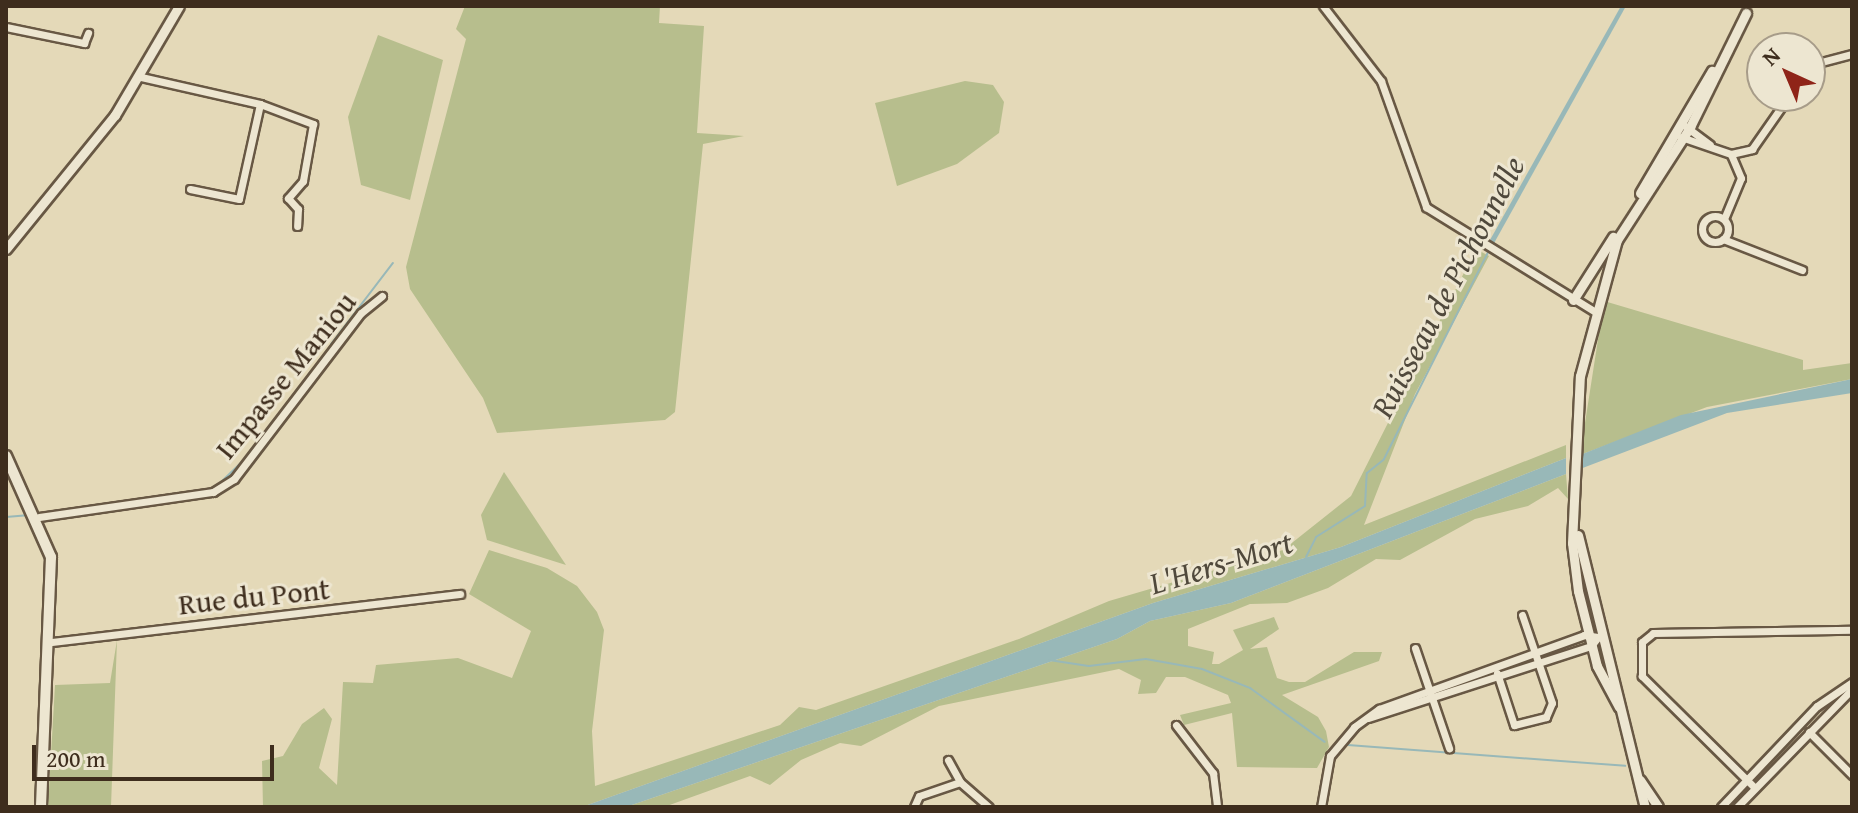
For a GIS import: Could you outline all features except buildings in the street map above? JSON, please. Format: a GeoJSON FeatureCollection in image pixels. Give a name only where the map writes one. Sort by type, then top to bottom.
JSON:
{"type":"FeatureCollection","features":[{"type":"Feature","properties":{"kind":"main road"},"geometry":{"type":"LineString","coordinates":[[6,456],[39,517],[51,557],[51,642],[41,807]]}},
{"type":"Feature","properties":{"kind":"street"},"geometry":{"type":"LineString","coordinates":[[6,249],[141,77],[179,6]]}},
{"type":"Feature","properties":{"kind":"street"},"geometry":{"type":"LineString","coordinates":[[1323,6],[1381,81],[1426,207],[1494,254],[1594,311]]}},
{"type":"Feature","properties":{"kind":"street"},"geometry":{"type":"LineString","coordinates":[[1573,300],[1684,127],[1748,10]]}},
{"type":"Feature","properties":{"kind":"street"},"geometry":{"type":"LineString","coordinates":[[6,27],[84,43],[88,33]]}},
{"type":"Feature","properties":{"kind":"street"},"geometry":{"type":"LineString","coordinates":[[1826,61],[1852,54]]}},
{"type":"Feature","properties":{"kind":"street"},"geometry":{"type":"LineString","coordinates":[[141,77],[260,104],[313,124],[303,181],[288,198],[298,209],[297,226]]}},
{"type":"Feature","properties":{"kind":"street"},"geometry":{"type":"LineString","coordinates":[[190,189],[239,199],[260,104]]}},
{"type":"Feature","properties":{"kind":"street"},"geometry":{"type":"LineString","coordinates":[[1684,127],[1710,145],[1731,154],[1759,144],[1779,112]]}},
{"type":"Feature","properties":{"kind":"street"},"geometry":{"type":"LineString","coordinates":[[1627,221],[1682,140],[1684,127]]}},
{"type":"Feature","properties":{"kind":"street"},"geometry":{"type":"LineString","coordinates":[[1682,140],[1710,145]]}},
{"type":"Feature","properties":{"kind":"street"},"geometry":{"type":"LineString","coordinates":[[1723,239],[1724,219],[1741,178],[1731,154]]}},
{"type":"Feature","properties":{"kind":"street"},"geometry":{"type":"LineString","coordinates":[[1630,210],[1598,292],[1594,311],[1576,433],[1575,516],[1592,639],[1619,707],[1645,807]]}},
{"type":"Feature","properties":{"kind":"street"},"geometry":{"type":"LineString","coordinates":[[1724,219],[1707,219],[1702,229],[1712,242],[1723,239],[1802,270]]}},
{"type":"Feature","properties":{"kind":"street","name":"Impasse Maniou"},"geometry":{"type":"LineString","coordinates":[[39,517],[213,492],[234,479],[361,313],[382,296]]}},
{"type":"Feature","properties":{"kind":"street","name":"Rue du Pont"},"geometry":{"type":"LineString","coordinates":[[51,642],[460,594]]}},
{"type":"Feature","properties":{"kind":"street"},"geometry":{"type":"LineString","coordinates":[[1495,667],[1514,725],[1546,717],[1552,703],[1522,615]]}},
{"type":"Feature","properties":{"kind":"street"},"geometry":{"type":"LineString","coordinates":[[1754,787],[1642,676],[1642,642],[1653,633],[1850,631]]}},
{"type":"Feature","properties":{"kind":"street"},"geometry":{"type":"LineString","coordinates":[[1321,807],[1330,756],[1368,718],[1430,690],[1495,667],[1592,639]]}},
{"type":"Feature","properties":{"kind":"street"},"geometry":{"type":"LineString","coordinates":[[1368,718],[1433,700],[1539,662],[1592,639]]}},
{"type":"Feature","properties":{"kind":"street"},"geometry":{"type":"LineString","coordinates":[[1415,648],[1449,748]]}},
{"type":"Feature","properties":{"kind":"street"},"geometry":{"type":"LineString","coordinates":[[1721,807],[1744,778],[1817,706],[1852,682]]}},
{"type":"Feature","properties":{"kind":"street"},"geometry":{"type":"LineString","coordinates":[[1737,807],[1852,689]]}},
{"type":"Feature","properties":{"kind":"street"},"geometry":{"type":"LineString","coordinates":[[1176,725],[1213,773],[1217,807]]}},
{"type":"Feature","properties":{"kind":"street"},"geometry":{"type":"LineString","coordinates":[[1809,732],[1852,775]]}},
{"type":"Feature","properties":{"kind":"street"},"geometry":{"type":"LineString","coordinates":[[948,760],[960,782],[989,807]]}},
{"type":"Feature","properties":{"kind":"street"},"geometry":{"type":"LineString","coordinates":[[1637,774],[1658,807]]}},
{"type":"Feature","properties":{"kind":"street"},"geometry":{"type":"LineString","coordinates":[[914,807],[919,796],[960,782]]}},
{"type":"Feature","properties":{"kind":"green space"},"geometry":{"type":"Polygon","coordinates":[[[465,6],[660,6],[659,23],[704,26],[697,133],[744,136],[703,144],[675,412],[665,420],[497,433],[483,398],[410,289],[406,267],[466,39],[456,29],[465,6]]]}},
{"type":"Feature","properties":{"kind":"green space"},"geometry":{"type":"Polygon","coordinates":[[[378,35],[443,60],[410,200],[361,185],[348,117],[378,35]]]}},
{"type":"Feature","properties":{"kind":"green space"},"geometry":{"type":"Polygon","coordinates":[[[965,81],[993,85],[1004,102],[999,133],[957,164],[897,186],[875,103],[965,81]]]}},
{"type":"Feature","properties":{"kind":"green space"},"geometry":{"type":"Polygon","coordinates":[[[1476,249],[1489,256],[1415,394],[1364,525],[1566,445],[1566,458],[1341,547],[1153,603],[582,807],[263,807],[262,761],[283,756],[302,724],[324,708],[332,719],[319,768],[337,785],[343,682],[373,683],[376,665],[458,658],[512,678],[531,631],[469,594],[489,550],[547,568],[577,586],[597,612],[604,630],[592,731],[595,786],[780,725],[799,707],[816,710],[1019,639],[1109,601],[1283,550],[1351,496],[1476,249]]]}},
{"type":"Feature","properties":{"kind":"green space"},"geometry":{"type":"Polygon","coordinates":[[[1604,301],[1803,360],[1803,370],[1852,363],[1852,379],[1707,407],[1580,455],[1604,301]]]}},
{"type":"Feature","properties":{"kind":"green space"},"geometry":{"type":"Polygon","coordinates":[[[504,472],[566,565],[487,540],[481,515],[504,472]]]}},
{"type":"Feature","properties":{"kind":"green space"},"geometry":{"type":"Polygon","coordinates":[[[1566,474],[1568,499],[1558,488],[1528,506],[1475,519],[1400,560],[1376,559],[1328,588],[1287,603],[1250,604],[1188,629],[1188,646],[1214,652],[1212,664],[1219,664],[1243,650],[1233,630],[1274,617],[1279,629],[1250,649],[1267,647],[1277,678],[1289,682],[1305,682],[1354,652],[1382,652],[1379,661],[1282,695],[1318,717],[1326,731],[1329,747],[1317,768],[1237,767],[1232,713],[1184,725],[1180,715],[1231,703],[1228,695],[1185,677],[1166,677],[1156,693],[1138,694],[1141,680],[1119,669],[939,706],[861,746],[840,743],[801,760],[770,785],[750,776],[664,807],[626,807],[1117,639],[1150,621],[1231,603],[1566,474]]]}},
{"type":"Feature","properties":{"kind":"green space"},"geometry":{"type":"Polygon","coordinates":[[[117,640],[111,807],[48,807],[55,685],[110,683],[117,640]]]}},
{"type":"Feature","properties":{"kind":"water"},"geometry":{"type":"Polygon","coordinates":[[[1621,6],[1626,6],[1493,245],[1490,240],[1621,6]]]}},
{"type":"Feature","properties":{"kind":"water"},"geometry":{"type":"Polygon","coordinates":[[[1852,379],[1852,393],[1727,413],[1580,469],[1580,455],[1681,415],[1852,379]]]}},
{"type":"Feature","properties":{"kind":"water"},"geometry":{"type":"Polygon","coordinates":[[[1566,458],[1566,474],[1231,603],[1150,621],[1117,639],[626,807],[582,807],[1153,603],[1341,547],[1566,458]]]}},
{"type":"Feature","properties":{"kind":"waterway","name":"Ruisseau de Pichounelle"},"geometry":{"type":"LineString","coordinates":[[1306,557],[1316,537],[1365,506],[1367,473],[1384,459],[1490,248]]}},
{"type":"Feature","properties":{"kind":"waterway"},"geometry":{"type":"LineString","coordinates":[[331,344],[393,263]]}},
{"type":"Feature","properties":{"kind":"waterway"},"geometry":{"type":"LineString","coordinates":[[218,485],[245,459]]}},
{"type":"Feature","properties":{"kind":"waterway"},"geometry":{"type":"LineString","coordinates":[[6,517],[27,515]]}},
{"type":"Feature","properties":{"kind":"waterway"},"geometry":{"type":"LineString","coordinates":[[1049,660],[1089,666],[1146,659],[1202,669],[1250,688],[1325,742]]}},
{"type":"Feature","properties":{"kind":"waterway"},"geometry":{"type":"LineString","coordinates":[[1348,745],[1625,766]]}},
{"type":"Feature","properties":{"kind":"water label","name":"L'Hers-Mort"},"geometry":{"type":"Point","coordinates":[1221,563]}}]}
